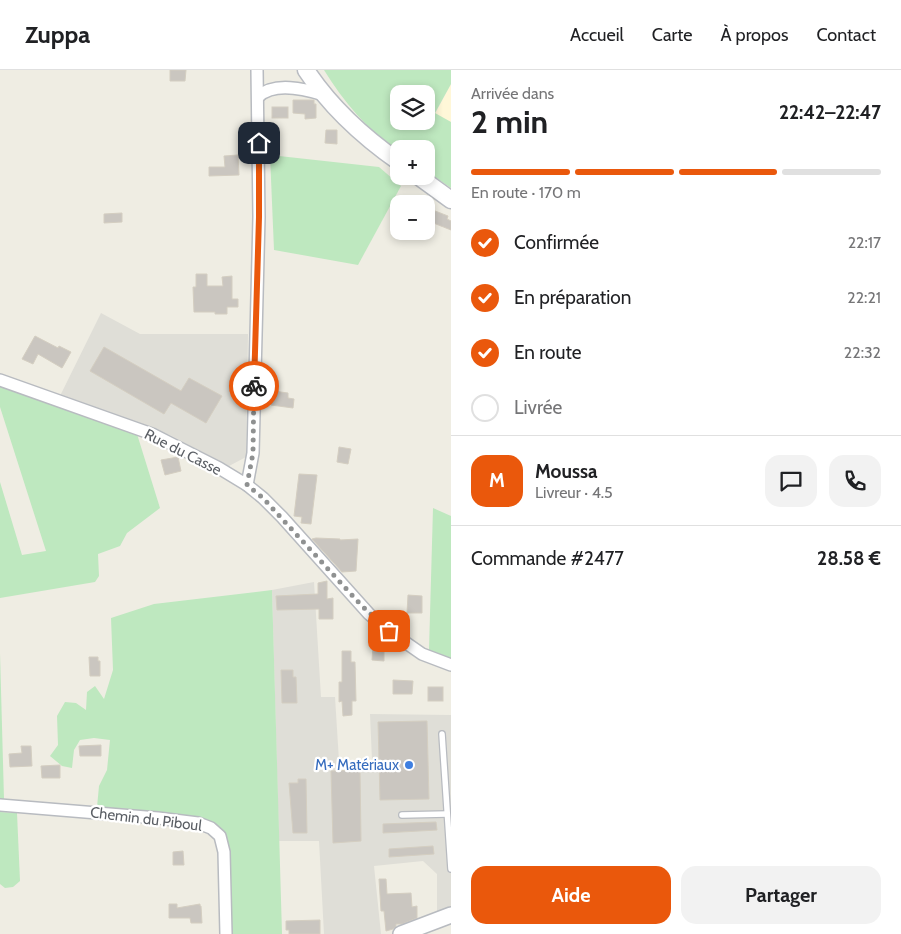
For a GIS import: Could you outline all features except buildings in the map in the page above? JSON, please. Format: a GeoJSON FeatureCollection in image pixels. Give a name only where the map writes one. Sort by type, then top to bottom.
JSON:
{"type":"FeatureCollection","features":[{"type":"Feature","properties":{"kind":"main road"},"geometry":{"type":"LineString","coordinates":[[306,70],[324,95],[349,123],[390,156]]}},
{"type":"Feature","properties":{"kind":"main road"},"geometry":{"type":"LineString","coordinates":[[315,70],[374,144]]}},
{"type":"Feature","properties":{"kind":"main road"},"geometry":{"type":"LineString","coordinates":[[430,185],[451,200]]}},
{"type":"Feature","properties":{"kind":"street"},"geometry":{"type":"LineString","coordinates":[[247,485],[253,453],[259,217],[257,70]]}},
{"type":"Feature","properties":{"kind":"street"},"geometry":{"type":"LineString","coordinates":[[258,97],[270,90],[281,88],[306,90],[324,95]]}},
{"type":"Feature","properties":{"kind":"street","name":"Rue du Casse"},"geometry":{"type":"LineString","coordinates":[[0,380],[152,434],[219,468],[247,485],[282,517],[370,614],[389,631],[422,654],[451,665]]}},
{"type":"Feature","properties":{"kind":"street","name":"Chemin du Piboul"},"geometry":{"type":"LineString","coordinates":[[0,805],[158,818],[198,823],[211,828],[220,836],[224,852],[226,934]]}},
{"type":"Feature","properties":{"kind":"street"},"geometry":{"type":"LineString","coordinates":[[401,934],[451,915]]}},
{"type":"Feature","properties":{"kind":"lane"},"geometry":{"type":"LineString","coordinates":[[442,734],[451,869]]}},
{"type":"Feature","properties":{"kind":"lane"},"geometry":{"type":"LineString","coordinates":[[402,815],[447,814]]}},
{"type":"Feature","properties":{"kind":"shaded area"},"geometry":{"type":"Polygon","coordinates":[[[451,84],[451,122],[435,114],[451,84]]]}},
{"type":"Feature","properties":{"kind":"shaded area"},"geometry":{"type":"Polygon","coordinates":[[[101,313],[140,334],[248,334],[246,457],[229,466],[170,435],[60,396],[101,313]]]}},
{"type":"Feature","properties":{"kind":"shaded area"},"geometry":{"type":"Polygon","coordinates":[[[314,582],[321,697],[335,697],[339,761],[372,760],[370,714],[451,715],[451,908],[437,914],[437,874],[423,861],[374,866],[381,934],[324,934],[319,841],[279,841],[272,590],[314,582]]]}},
{"type":"Feature","properties":{"kind":"green space"},"geometry":{"type":"Polygon","coordinates":[[[324,70],[451,70],[451,84],[435,113],[451,122],[451,188],[435,177],[435,140],[390,140],[390,145],[377,135],[348,104],[324,70]]]}},
{"type":"Feature","properties":{"kind":"green space"},"geometry":{"type":"Polygon","coordinates":[[[270,155],[379,167],[390,176],[390,185],[401,186],[396,195],[390,195],[390,206],[358,265],[274,250],[270,155]]]}},
{"type":"Feature","properties":{"kind":"green space"},"geometry":{"type":"Polygon","coordinates":[[[0,385],[137,434],[160,508],[127,533],[120,546],[98,554],[99,576],[95,582],[0,598],[0,482],[22,555],[46,551],[0,407],[0,385]]]}},
{"type":"Feature","properties":{"kind":"green space"},"geometry":{"type":"Polygon","coordinates":[[[433,508],[451,516],[451,661],[429,650],[433,508]]]}},
{"type":"Feature","properties":{"kind":"green space"},"geometry":{"type":"Polygon","coordinates":[[[272,590],[282,934],[229,934],[227,842],[220,829],[209,821],[130,809],[97,807],[99,786],[107,770],[110,740],[94,738],[80,740],[74,750],[72,768],[62,766],[50,756],[58,745],[57,716],[65,702],[76,703],[86,710],[87,692],[95,686],[104,699],[113,670],[111,618],[154,604],[272,590]]]}},
{"type":"Feature","properties":{"kind":"green space"},"geometry":{"type":"Polygon","coordinates":[[[0,653],[4,799],[0,799],[0,653]]]}},
{"type":"Feature","properties":{"kind":"green space"},"geometry":{"type":"Polygon","coordinates":[[[0,812],[17,813],[20,881],[13,887],[5,888],[0,884],[0,812]]]}},
{"type":"Feature","properties":{"kind":"way so far"},"geometry":{"type":"LineString","coordinates":[[254,386],[253,453],[247,485],[282,517],[332,575],[389,631]]}},
{"type":"Feature","properties":{"kind":"place","name":"M+ Matériaux"},"geometry":{"type":"Point","coordinates":[409,765]}},
{"type":"Feature","properties":{"kind":"route"},"geometry":{"type":"LineString","coordinates":[[254,386],[259,217],[259,143]]}}]}
